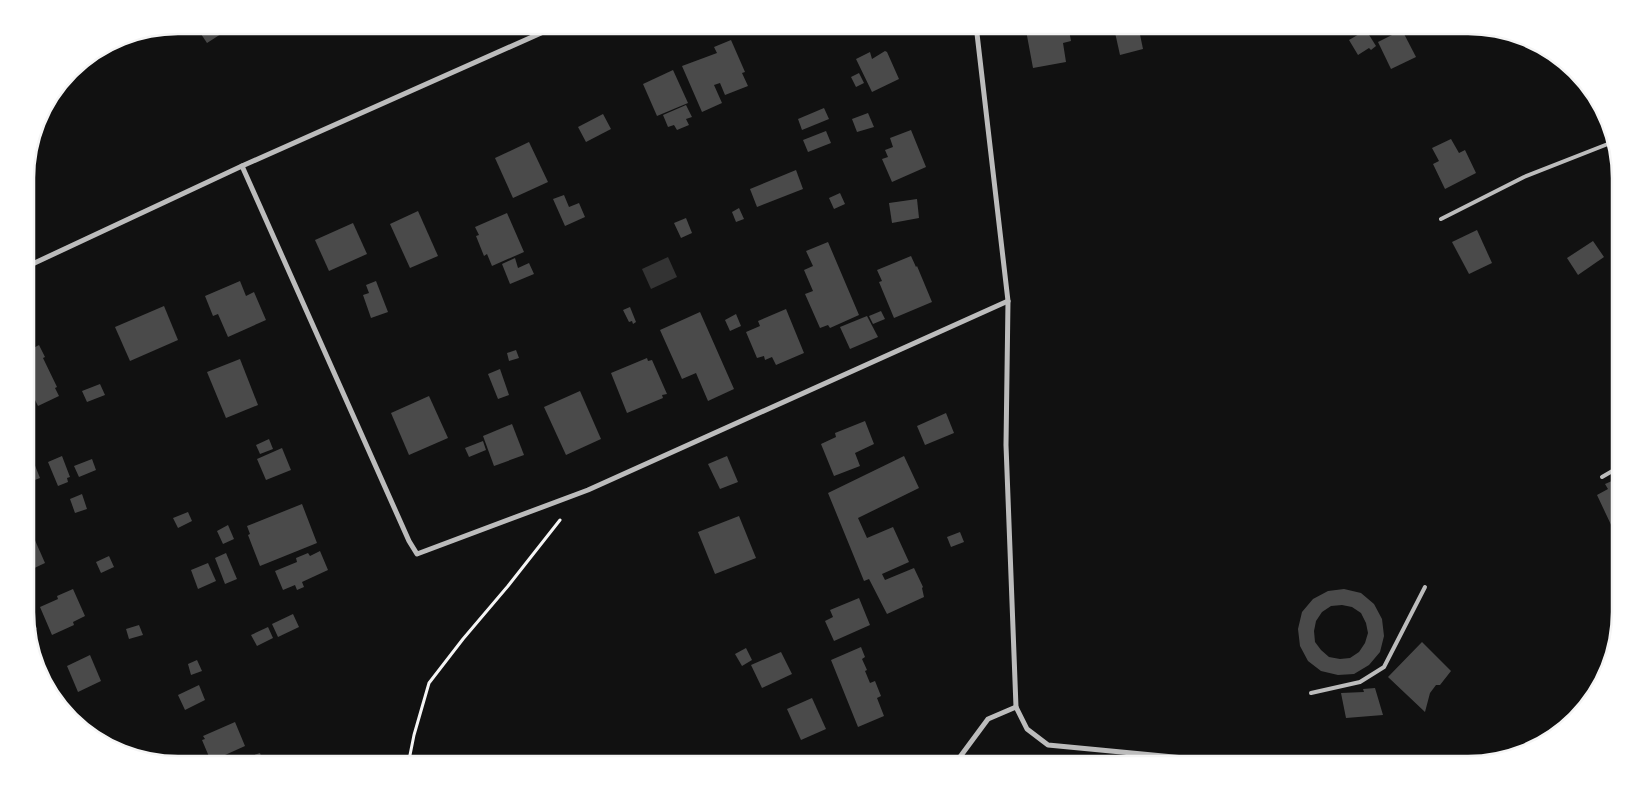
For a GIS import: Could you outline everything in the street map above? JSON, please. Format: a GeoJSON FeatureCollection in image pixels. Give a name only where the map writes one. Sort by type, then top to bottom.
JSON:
{"type":"FeatureCollection","features":[{"type":"Feature","properties":{"kind":"street"},"geometry":{"type":"LineString","coordinates":[[34,263],[242,166],[539,34]]}},
{"type":"Feature","properties":{"kind":"street"},"geometry":{"type":"LineString","coordinates":[[977,34],[1008,301],[1006,445],[1016,707],[1027,729],[1048,745],[1163,756]]}},
{"type":"Feature","properties":{"kind":"street"},"geometry":{"type":"LineString","coordinates":[[242,166],[409,540],[417,554],[588,490],[1008,301]]}},
{"type":"Feature","properties":{"kind":"street"},"geometry":{"type":"LineString","coordinates":[[961,756],[988,718],[1016,707]]}},
{"type":"Feature","properties":{"kind":"lane"},"geometry":{"type":"LineString","coordinates":[[1441,219],[1524,177],[1608,144]]}},
{"type":"Feature","properties":{"kind":"lane"},"geometry":{"type":"LineString","coordinates":[[1602,477],[1612,471]]}},
{"type":"Feature","properties":{"kind":"lane"},"geometry":{"type":"LineString","coordinates":[[1311,693],[1360,682],[1384,667],[1425,587]]}},
{"type":"Feature","properties":{"kind":"path"},"geometry":{"type":"LineString","coordinates":[[409,756],[429,683],[566,514]]}},
{"type":"Feature","properties":{"kind":"shaded area"},"geometry":{"type":"Polygon","coordinates":[[[668,257],[677,277],[651,289],[642,269],[668,257]]]}},
{"type":"Feature","properties":{"kind":"building"},"geometry":{"type":"Polygon","coordinates":[[[201,34],[221,34],[207,43],[201,34]]]}},
{"type":"Feature","properties":{"kind":"building"},"geometry":{"type":"Polygon","coordinates":[[[1027,34],[1070,34],[1071,41],[1063,43],[1066,62],[1033,68],[1027,34]]]}},
{"type":"Feature","properties":{"kind":"building"},"geometry":{"type":"Polygon","coordinates":[[[1115,34],[1140,34],[1143,49],[1120,55],[1115,34]]]}},
{"type":"Feature","properties":{"kind":"building"},"geometry":{"type":"Polygon","coordinates":[[[1359,34],[1368,34],[1376,46],[1358,55],[1349,40],[1359,34]]]}},
{"type":"Feature","properties":{"kind":"building"},"geometry":{"type":"Polygon","coordinates":[[[1394,34],[1404,34],[1416,57],[1391,69],[1378,42],[1394,34]]]}},
{"type":"Feature","properties":{"kind":"building"},"geometry":{"type":"Polygon","coordinates":[[[731,40],[745,72],[742,73],[748,86],[725,95],[720,83],[714,85],[722,103],[702,112],[682,66],[717,53],[714,47],[731,40]]]}},
{"type":"Feature","properties":{"kind":"building"},"geometry":{"type":"Polygon","coordinates":[[[885,51],[899,79],[872,92],[856,59],[870,52],[872,59],[885,51]]]}},
{"type":"Feature","properties":{"kind":"building"},"geometry":{"type":"Polygon","coordinates":[[[673,70],[688,103],[657,116],[643,84],[673,70]]]}},
{"type":"Feature","properties":{"kind":"building"},"geometry":{"type":"Polygon","coordinates":[[[859,73],[864,83],[856,87],[851,77],[859,73]]]}},
{"type":"Feature","properties":{"kind":"building"},"geometry":{"type":"Polygon","coordinates":[[[686,105],[692,117],[686,119],[689,125],[677,130],[674,125],[668,127],[663,115],[686,105]]]}},
{"type":"Feature","properties":{"kind":"building"},"geometry":{"type":"Polygon","coordinates":[[[824,108],[829,119],[802,130],[798,119],[824,108]]]}},
{"type":"Feature","properties":{"kind":"building"},"geometry":{"type":"Polygon","coordinates":[[[868,113],[874,127],[857,132],[852,119],[868,113]]]}},
{"type":"Feature","properties":{"kind":"building"},"geometry":{"type":"Polygon","coordinates":[[[603,114],[611,129],[586,142],[578,127],[603,114]]]}},
{"type":"Feature","properties":{"kind":"building"},"geometry":{"type":"Polygon","coordinates":[[[911,130],[926,167],[892,182],[882,159],[888,157],[885,150],[893,147],[890,138],[911,130]]]}},
{"type":"Feature","properties":{"kind":"building"},"geometry":{"type":"Polygon","coordinates":[[[826,131],[831,143],[808,152],[803,140],[826,131]]]}},
{"type":"Feature","properties":{"kind":"building"},"geometry":{"type":"Polygon","coordinates":[[[1451,139],[1459,153],[1465,150],[1476,173],[1445,189],[1433,164],[1439,161],[1432,148],[1451,139]]]}},
{"type":"Feature","properties":{"kind":"building"},"geometry":{"type":"Polygon","coordinates":[[[529,142],[548,182],[513,198],[495,158],[529,142]]]}},
{"type":"Feature","properties":{"kind":"building"},"geometry":{"type":"Polygon","coordinates":[[[796,170],[803,189],[757,207],[750,189],[796,170]]]}},
{"type":"Feature","properties":{"kind":"building"},"geometry":{"type":"Polygon","coordinates":[[[840,193],[845,204],[834,209],[829,198],[840,193]]]}},
{"type":"Feature","properties":{"kind":"building"},"geometry":{"type":"Polygon","coordinates":[[[564,195],[569,207],[579,203],[585,217],[565,226],[553,199],[564,195]]]}},
{"type":"Feature","properties":{"kind":"building"},"geometry":{"type":"Polygon","coordinates":[[[917,199],[919,218],[892,223],[889,203],[917,199]]]}},
{"type":"Feature","properties":{"kind":"building"},"geometry":{"type":"Polygon","coordinates":[[[739,208],[744,219],[736,222],[732,212],[739,208]]]}},
{"type":"Feature","properties":{"kind":"building"},"geometry":{"type":"Polygon","coordinates":[[[418,211],[438,256],[410,268],[390,224],[418,211]]]}},
{"type":"Feature","properties":{"kind":"building"},"geometry":{"type":"Polygon","coordinates":[[[507,213],[524,252],[492,266],[487,254],[484,256],[476,236],[479,235],[475,227],[507,213]]]}},
{"type":"Feature","properties":{"kind":"building"},"geometry":{"type":"Polygon","coordinates":[[[686,218],[692,233],[681,238],[674,223],[686,218]]]}},
{"type":"Feature","properties":{"kind":"building"},"geometry":{"type":"Polygon","coordinates":[[[353,223],[367,254],[329,271],[315,240],[353,223]]]}},
{"type":"Feature","properties":{"kind":"building"},"geometry":{"type":"Polygon","coordinates":[[[1477,230],[1492,263],[1469,274],[1452,242],[1477,230]]]}},
{"type":"Feature","properties":{"kind":"building"},"geometry":{"type":"Polygon","coordinates":[[[1593,241],[1604,257],[1578,275],[1567,258],[1593,241]]]}},
{"type":"Feature","properties":{"kind":"building"},"geometry":{"type":"Polygon","coordinates":[[[828,242],[859,315],[830,328],[828,325],[820,328],[805,294],[813,291],[804,270],[813,266],[806,251],[828,242]]]}},
{"type":"Feature","properties":{"kind":"building"},"geometry":{"type":"Polygon","coordinates":[[[911,256],[932,302],[894,318],[879,282],[882,281],[877,270],[911,256]]]}},
{"type":"Feature","properties":{"kind":"building"},"geometry":{"type":"Polygon","coordinates":[[[515,258],[518,268],[529,263],[534,274],[510,284],[502,264],[515,258]]]}},
{"type":"Feature","properties":{"kind":"building"},"geometry":{"type":"Polygon","coordinates":[[[240,281],[246,296],[254,292],[266,320],[228,337],[218,314],[213,316],[205,296],[240,281]]]}},
{"type":"Feature","properties":{"kind":"building"},"geometry":{"type":"Polygon","coordinates":[[[376,281],[388,312],[371,318],[363,295],[369,293],[366,285],[376,281]]]}},
{"type":"Feature","properties":{"kind":"building"},"geometry":{"type":"Polygon","coordinates":[[[164,306],[178,340],[130,361],[115,327],[164,306]]]}},
{"type":"Feature","properties":{"kind":"building"},"geometry":{"type":"Polygon","coordinates":[[[630,307],[636,322],[633,324],[632,321],[629,322],[623,310],[630,307]]]}},
{"type":"Feature","properties":{"kind":"building"},"geometry":{"type":"Polygon","coordinates":[[[786,309],[804,353],[776,365],[772,357],[765,360],[764,356],[757,358],[746,332],[760,326],[758,321],[786,309]]]}},
{"type":"Feature","properties":{"kind":"building"},"geometry":{"type":"Polygon","coordinates":[[[881,311],[885,319],[873,324],[869,316],[881,311]]]}},
{"type":"Feature","properties":{"kind":"building"},"geometry":{"type":"Polygon","coordinates":[[[700,312],[734,389],[708,401],[696,373],[682,379],[660,330],[700,312]]]}},
{"type":"Feature","properties":{"kind":"building"},"geometry":{"type":"Polygon","coordinates":[[[736,314],[741,326],[730,331],[725,320],[736,314]]]}},
{"type":"Feature","properties":{"kind":"building"},"geometry":{"type":"Polygon","coordinates":[[[867,316],[878,337],[850,349],[840,327],[867,316]]]}},
{"type":"Feature","properties":{"kind":"building"},"geometry":{"type":"Polygon","coordinates":[[[39,345],[59,396],[38,406],[34,398],[34,348],[39,345]]]}},
{"type":"Feature","properties":{"kind":"building"},"geometry":{"type":"Polygon","coordinates":[[[516,350],[519,358],[509,361],[507,353],[516,350]]]}},
{"type":"Feature","properties":{"kind":"building"},"geometry":{"type":"Polygon","coordinates":[[[647,358],[648,361],[652,360],[667,394],[662,395],[663,398],[627,413],[611,373],[647,358]]]}},
{"type":"Feature","properties":{"kind":"building"},"geometry":{"type":"Polygon","coordinates":[[[240,359],[258,405],[226,418],[207,372],[240,359]]]}},
{"type":"Feature","properties":{"kind":"building"},"geometry":{"type":"Polygon","coordinates":[[[500,369],[509,395],[498,399],[488,374],[500,369]]]}},
{"type":"Feature","properties":{"kind":"building"},"geometry":{"type":"Polygon","coordinates":[[[100,384],[105,395],[87,402],[82,391],[100,384]]]}},
{"type":"Feature","properties":{"kind":"building"},"geometry":{"type":"Polygon","coordinates":[[[580,391],[601,439],[566,455],[544,407],[580,391]]]}},
{"type":"Feature","properties":{"kind":"building"},"geometry":{"type":"Polygon","coordinates":[[[429,396],[448,438],[409,455],[391,413],[429,396]]]}},
{"type":"Feature","properties":{"kind":"building"},"geometry":{"type":"Polygon","coordinates":[[[946,413],[954,433],[925,445],[917,426],[946,413]]]}},
{"type":"Feature","properties":{"kind":"building"},"geometry":{"type":"Polygon","coordinates":[[[865,421],[874,444],[855,453],[860,466],[834,476],[821,444],[836,437],[835,433],[865,421]]]}},
{"type":"Feature","properties":{"kind":"building"},"geometry":{"type":"Polygon","coordinates":[[[512,424],[524,455],[494,466],[483,436],[512,424]]]}},
{"type":"Feature","properties":{"kind":"building"},"geometry":{"type":"Polygon","coordinates":[[[269,439],[273,449],[260,454],[256,445],[269,439]]]}},
{"type":"Feature","properties":{"kind":"building"},"geometry":{"type":"Polygon","coordinates":[[[483,441],[486,450],[469,457],[465,448],[483,441]]]}},
{"type":"Feature","properties":{"kind":"building"},"geometry":{"type":"Polygon","coordinates":[[[282,448],[291,470],[266,480],[257,459],[282,448]]]}},
{"type":"Feature","properties":{"kind":"building"},"geometry":{"type":"Polygon","coordinates":[[[62,456],[70,477],[67,478],[68,482],[58,486],[48,462],[62,456]]]}},
{"type":"Feature","properties":{"kind":"building"},"geometry":{"type":"Polygon","coordinates":[[[727,456],[738,482],[720,489],[708,464],[727,456]]]}},
{"type":"Feature","properties":{"kind":"building"},"geometry":{"type":"Polygon","coordinates":[[[904,456],[919,488],[858,518],[867,538],[893,527],[909,562],[882,574],[885,580],[914,568],[923,587],[924,597],[887,614],[869,579],[864,581],[828,493],[904,456]]]}},
{"type":"Feature","properties":{"kind":"building"},"geometry":{"type":"Polygon","coordinates":[[[92,459],[96,470],[79,477],[74,466],[92,459]]]}},
{"type":"Feature","properties":{"kind":"building"},"geometry":{"type":"Polygon","coordinates":[[[34,463],[40,478],[34,480],[34,463]]]}},
{"type":"Feature","properties":{"kind":"building"},"geometry":{"type":"Polygon","coordinates":[[[1612,481],[1612,527],[1597,495],[1608,489],[1605,484],[1612,481]]]}},
{"type":"Feature","properties":{"kind":"building"},"geometry":{"type":"Polygon","coordinates":[[[82,494],[87,509],[75,513],[70,499],[82,494]]]}},
{"type":"Feature","properties":{"kind":"building"},"geometry":{"type":"Polygon","coordinates":[[[302,504],[317,543],[260,566],[248,535],[250,534],[247,526],[302,504]]]}},
{"type":"Feature","properties":{"kind":"building"},"geometry":{"type":"Polygon","coordinates":[[[188,512],[192,521],[178,528],[173,518],[188,512]]]}},
{"type":"Feature","properties":{"kind":"building"},"geometry":{"type":"Polygon","coordinates":[[[739,516],[756,558],[715,574],[698,532],[739,516]]]}},
{"type":"Feature","properties":{"kind":"building"},"geometry":{"type":"Polygon","coordinates":[[[228,525],[234,539],[223,544],[217,531],[228,525]]]}},
{"type":"Feature","properties":{"kind":"building"},"geometry":{"type":"Polygon","coordinates":[[[960,532],[964,542],[951,547],[947,537],[960,532]]]}},
{"type":"Feature","properties":{"kind":"building"},"geometry":{"type":"Polygon","coordinates":[[[34,538],[45,563],[34,568],[34,538]]]}},
{"type":"Feature","properties":{"kind":"building"},"geometry":{"type":"Polygon","coordinates":[[[320,551],[328,570],[302,582],[304,587],[297,590],[295,585],[283,590],[275,571],[297,562],[296,558],[308,553],[310,556],[320,551]]]}},
{"type":"Feature","properties":{"kind":"building"},"geometry":{"type":"Polygon","coordinates":[[[226,553],[237,579],[225,584],[215,558],[226,553]]]}},
{"type":"Feature","properties":{"kind":"building"},"geometry":{"type":"Polygon","coordinates":[[[109,556],[114,567],[101,573],[96,562],[109,556]]]}},
{"type":"Feature","properties":{"kind":"building"},"geometry":{"type":"Polygon","coordinates":[[[208,563],[216,581],[198,589],[191,570],[208,563]]]}},
{"type":"Feature","properties":{"kind":"building"},"geometry":{"type":"Polygon","coordinates":[[[73,589],[85,616],[73,622],[74,625],[52,635],[40,607],[58,599],[57,596],[73,589]]]}},
{"type":"Feature","properties":{"kind":"building"},"geometry":{"type":"Polygon","coordinates":[[[1344,589],[1361,593],[1374,604],[1382,619],[1384,636],[1380,652],[1369,665],[1354,674],[1338,675],[1321,671],[1308,661],[1300,646],[1298,629],[1302,612],[1313,599],[1328,591],[1344,589]],[[1342,605],[1331,606],[1322,612],[1316,621],[1314,631],[1315,642],[1329,657],[1350,658],[1359,652],[1365,643],[1368,633],[1366,623],[1361,613],[1352,607],[1342,605]]]}},
{"type":"Feature","properties":{"kind":"building"},"geometry":{"type":"Polygon","coordinates":[[[859,598],[870,625],[834,641],[825,621],[833,617],[830,610],[859,598]]]}},
{"type":"Feature","properties":{"kind":"building"},"geometry":{"type":"Polygon","coordinates":[[[293,614],[299,627],[278,637],[272,624],[293,614]]]}},
{"type":"Feature","properties":{"kind":"building"},"geometry":{"type":"Polygon","coordinates":[[[139,625],[143,635],[129,639],[126,629],[139,625]]]}},
{"type":"Feature","properties":{"kind":"building"},"geometry":{"type":"Polygon","coordinates":[[[268,627],[273,638],[257,646],[251,635],[268,627]]]}},
{"type":"Feature","properties":{"kind":"building"},"geometry":{"type":"Polygon","coordinates":[[[1422,642],[1451,671],[1440,685],[1436,685],[1430,693],[1425,712],[1388,677],[1422,642]]]}},
{"type":"Feature","properties":{"kind":"building"},"geometry":{"type":"Polygon","coordinates":[[[861,647],[865,657],[862,659],[867,670],[865,671],[870,683],[875,681],[881,696],[877,698],[884,716],[858,727],[831,660],[861,647]]]}},
{"type":"Feature","properties":{"kind":"building"},"geometry":{"type":"Polygon","coordinates":[[[746,648],[752,660],[742,666],[735,654],[746,648]]]}},
{"type":"Feature","properties":{"kind":"building"},"geometry":{"type":"Polygon","coordinates":[[[781,652],[792,674],[762,688],[751,665],[781,652]]]}},
{"type":"Feature","properties":{"kind":"building"},"geometry":{"type":"Polygon","coordinates":[[[90,655],[101,681],[78,692],[67,666],[90,655]]]}},
{"type":"Feature","properties":{"kind":"building"},"geometry":{"type":"Polygon","coordinates":[[[197,660],[202,671],[191,675],[188,664],[197,660]]]}},
{"type":"Feature","properties":{"kind":"building"},"geometry":{"type":"Polygon","coordinates":[[[199,685],[205,700],[185,710],[178,695],[199,685]]]}},
{"type":"Feature","properties":{"kind":"building"},"geometry":{"type":"Polygon","coordinates":[[[1375,688],[1383,715],[1346,718],[1341,693],[1364,692],[1363,689],[1375,688]]]}},
{"type":"Feature","properties":{"kind":"building"},"geometry":{"type":"Polygon","coordinates":[[[812,698],[826,729],[801,740],[787,709],[812,698]]]}},
{"type":"Feature","properties":{"kind":"building"},"geometry":{"type":"Polygon","coordinates":[[[235,722],[245,746],[223,756],[209,756],[202,740],[205,739],[203,736],[235,722]]]}}]}
